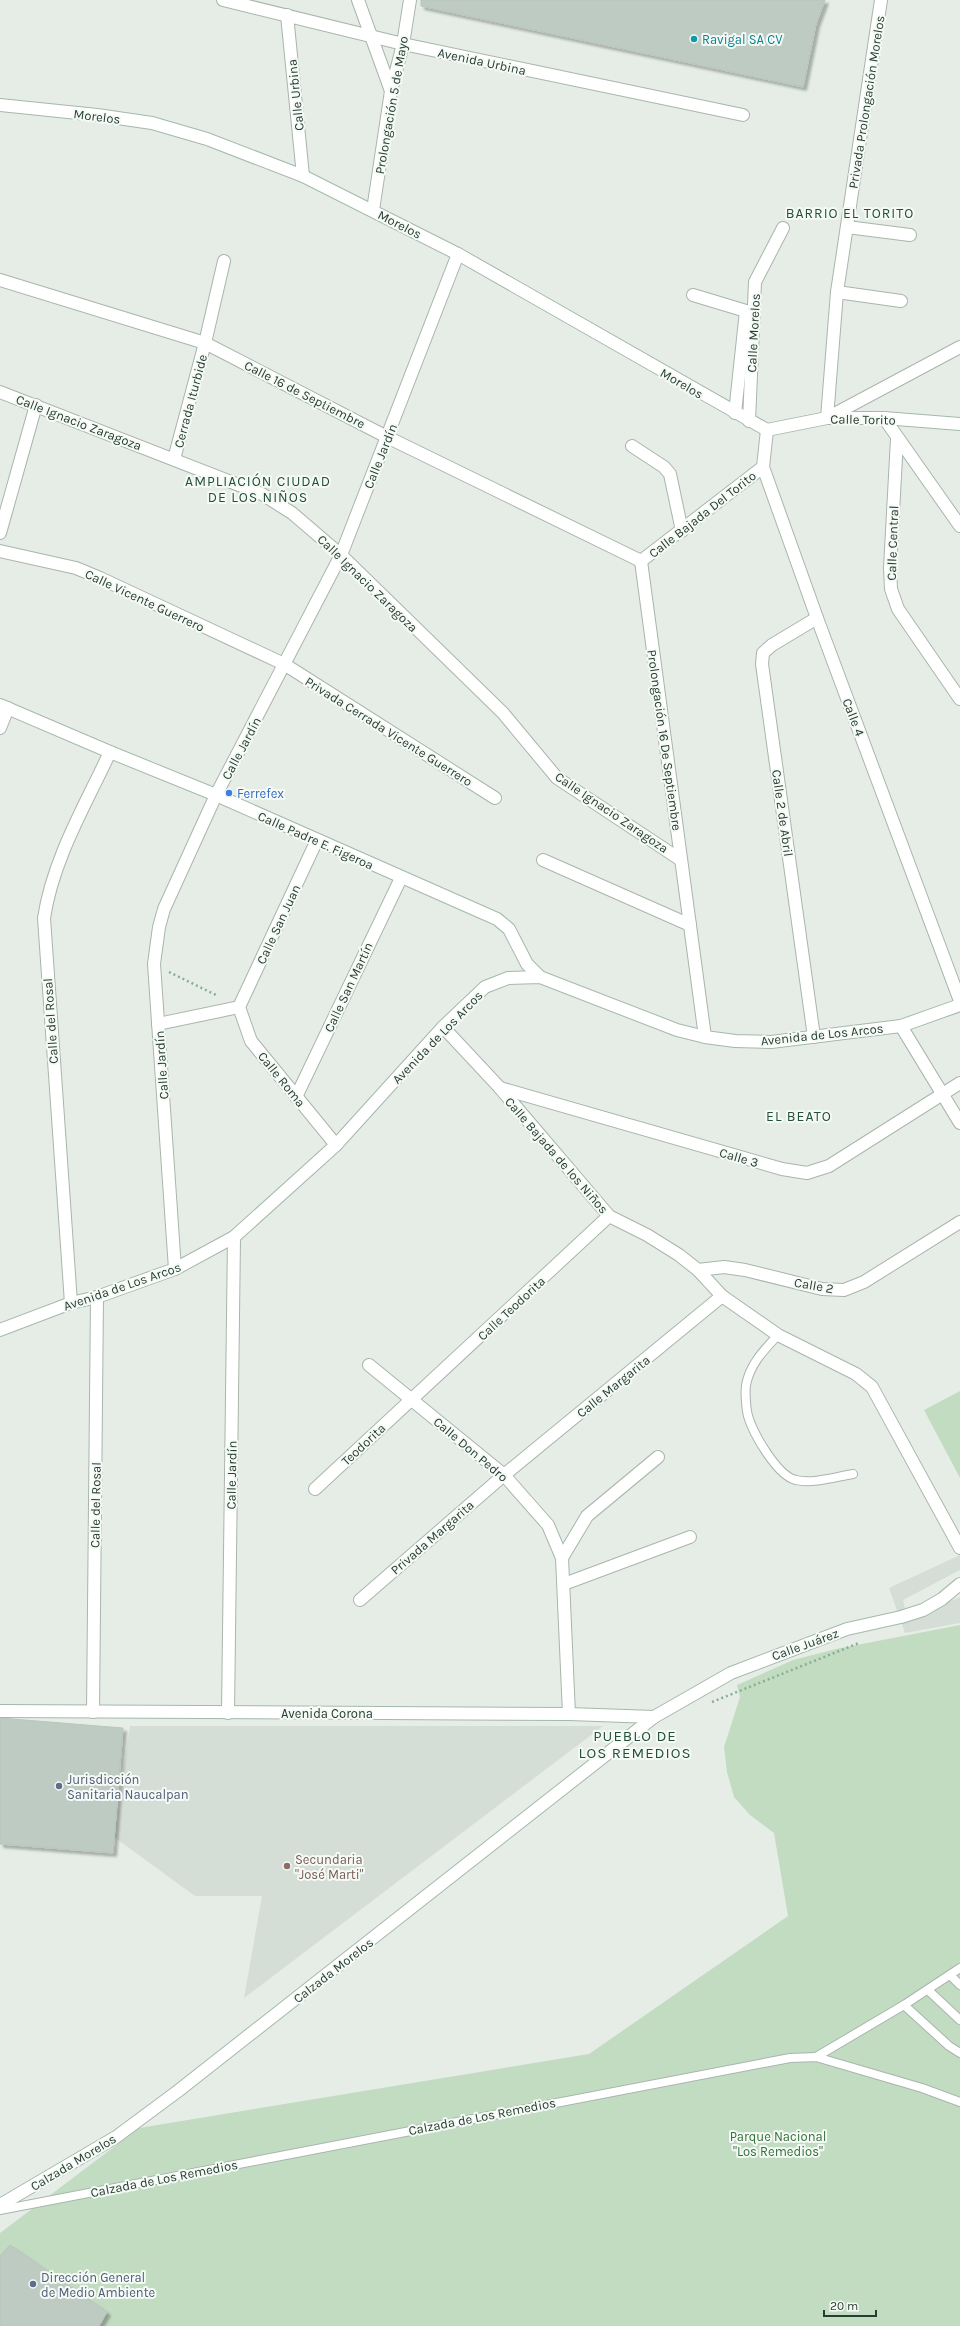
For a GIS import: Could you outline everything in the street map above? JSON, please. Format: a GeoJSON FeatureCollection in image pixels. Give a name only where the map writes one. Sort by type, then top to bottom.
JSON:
{"type":"FeatureCollection","features":[{"type":"Feature","properties":{"kind":"street","name":"Avenida Urbina"},"geometry":{"type":"LineString","coordinates":[[223,0],[403,44],[743,115]]}},
{"type":"Feature","properties":{"kind":"street"},"geometry":{"type":"LineString","coordinates":[[358,0],[391,91]]}},
{"type":"Feature","properties":{"kind":"street","name":"Prolongación 5 de Mayo"},"geometry":{"type":"LineString","coordinates":[[373,210],[391,91],[403,44],[410,0]]}},
{"type":"Feature","properties":{"kind":"street","name":"Privada Prolongación Morelos"},"geometry":{"type":"LineString","coordinates":[[827,418],[837,292],[881,0]]}},
{"type":"Feature","properties":{"kind":"street","name":"Calle Urbina"},"geometry":{"type":"LineString","coordinates":[[286,15],[303,176]]}},
{"type":"Feature","properties":{"kind":"street","name":"Morelos"},"geometry":{"type":"LineString","coordinates":[[0,105],[97,115],[152,124],[207,139],[303,176],[458,254],[767,430]]}},
{"type":"Feature","properties":{"kind":"street"},"geometry":{"type":"LineString","coordinates":[[847,227],[910,235]]}},
{"type":"Feature","properties":{"kind":"street","name":"Calle Morelos"},"geometry":{"type":"LineString","coordinates":[[749,421],[755,282],[783,228]]}},
{"type":"Feature","properties":{"kind":"street","name":"Calle Jardín"},"geometry":{"type":"LineString","coordinates":[[175,1269],[154,964],[159,927],[164,909],[216,795],[340,555],[458,254]]}},
{"type":"Feature","properties":{"kind":"street","name":"Cerrada Iturbide"},"geometry":{"type":"LineString","coordinates":[[174,459],[205,343],[224,261]]}},
{"type":"Feature","properties":{"kind":"street","name":"Calle 16 de Septiembre"},"geometry":{"type":"LineString","coordinates":[[0,280],[205,343],[387,437],[641,561]]}},
{"type":"Feature","properties":{"kind":"street"},"geometry":{"type":"LineString","coordinates":[[837,292],[901,301]]}},
{"type":"Feature","properties":{"kind":"street","name":"Calle Morelos"},"geometry":{"type":"LineString","coordinates":[[693,295],[746,311],[736,413]]}},
{"type":"Feature","properties":{"kind":"street"},"geometry":{"type":"LineString","coordinates":[[827,418],[960,347]]}},
{"type":"Feature","properties":{"kind":"street","name":"Calle Ignacio Zaragoza"},"geometry":{"type":"LineString","coordinates":[[0,392],[262,494],[292,513],[340,555],[502,713],[557,778],[681,860]]}},
{"type":"Feature","properties":{"kind":"street"},"geometry":{"type":"LineString","coordinates":[[0,533],[36,405]]}},
{"type":"Feature","properties":{"kind":"street","name":"Calle Torito"},"geometry":{"type":"LineString","coordinates":[[767,430],[827,418],[884,418],[960,424]]}},
{"type":"Feature","properties":{"kind":"street"},"geometry":{"type":"LineString","coordinates":[[884,418],[897,439],[960,526]]}},
{"type":"Feature","properties":{"kind":"street","name":"Calle 4"},"geometry":{"type":"LineString","coordinates":[[767,430],[763,467],[816,618],[960,1001]]}},
{"type":"Feature","properties":{"kind":"street","name":"Calle Central"},"geometry":{"type":"LineString","coordinates":[[897,439],[890,568],[891,589],[898,609],[960,699]]}},
{"type":"Feature","properties":{"kind":"street"},"geometry":{"type":"LineString","coordinates":[[632,446],[664,467],[670,474],[682,531]]}},
{"type":"Feature","properties":{"kind":"street","name":"Calle Bajada Del Torito"},"geometry":{"type":"LineString","coordinates":[[641,561],[682,531],[763,467]]}},
{"type":"Feature","properties":{"kind":"street","name":"Calle Vicente Guerrero"},"geometry":{"type":"LineString","coordinates":[[0,551],[76,568],[284,664]]}},
{"type":"Feature","properties":{"kind":"street","name":"Prolongación 16 De Septiembre"},"geometry":{"type":"LineString","coordinates":[[641,561],[705,1037]]}},
{"type":"Feature","properties":{"kind":"street","name":"Calle 2 de Abril"},"geometry":{"type":"LineString","coordinates":[[814,1037],[762,664],[763,653],[772,645],[816,618]]}},
{"type":"Feature","properties":{"kind":"street","name":"Privada Cerrada Vicente Guerrero"},"geometry":{"type":"LineString","coordinates":[[284,664],[495,798]]}},
{"type":"Feature","properties":{"kind":"street"},"geometry":{"type":"LineString","coordinates":[[0,728],[4,707]]}},
{"type":"Feature","properties":{"kind":"street","name":"Calle Padre E. Figeroa"},"geometry":{"type":"LineString","coordinates":[[4,707],[216,795],[400,878],[498,920],[509,929],[527,964],[540,977]]}},
{"type":"Feature","properties":{"kind":"street","name":"Calle del Rosal"},"geometry":{"type":"LineString","coordinates":[[72,1303],[44,918],[48,892],[54,871],[110,752]]}},
{"type":"Feature","properties":{"kind":"street","name":"Calle San Juan"},"geometry":{"type":"LineString","coordinates":[[239,1007],[317,840]]}},
{"type":"Feature","properties":{"kind":"street"},"geometry":{"type":"LineString","coordinates":[[543,860],[690,925]]}},
{"type":"Feature","properties":{"kind":"street","name":"Calle San Martín"},"geometry":{"type":"LineString","coordinates":[[296,1097],[400,878]]}},
{"type":"Feature","properties":{"kind":"street","name":"Avenida de Los Arcos"},"geometry":{"type":"LineString","coordinates":[[0,1330],[72,1303],[97,1297],[175,1269],[234,1237],[336,1145],[443,1027],[485,987],[508,978],[540,977],[677,1030],[705,1037],[735,1041],[772,1042],[901,1026],[960,1005]]}},
{"type":"Feature","properties":{"kind":"street"},"geometry":{"type":"LineString","coordinates":[[158,1024],[239,1007]]}},
{"type":"Feature","properties":{"kind":"street","name":"Calle Roma"},"geometry":{"type":"LineString","coordinates":[[239,1007],[251,1041],[336,1145]]}},
{"type":"Feature","properties":{"kind":"street"},"geometry":{"type":"LineString","coordinates":[[901,1026],[960,1123]]}},
{"type":"Feature","properties":{"kind":"street","name":"Calle Bajada de los Niños"},"geometry":{"type":"LineString","coordinates":[[443,1027],[500,1088],[609,1216],[647,1235],[698,1270],[722,1296],[778,1334],[856,1374],[872,1387],[960,1548]]}},
{"type":"Feature","properties":{"kind":"street","name":"Calle 3"},"geometry":{"type":"LineString","coordinates":[[500,1088],[782,1170],[807,1173],[829,1166],[960,1083]]}},
{"type":"Feature","properties":{"kind":"street","name":"Calle Teodorita"},"geometry":{"type":"LineString","coordinates":[[412,1399],[609,1216]]}},
{"type":"Feature","properties":{"kind":"street","name":"Calle 2"},"geometry":{"type":"LineString","coordinates":[[698,1270],[724,1267],[745,1270],[822,1289],[844,1290],[864,1282],[960,1222]]}},
{"type":"Feature","properties":{"kind":"street","name":"Calle Jardín"},"geometry":{"type":"LineString","coordinates":[[228,1713],[234,1237]]}},
{"type":"Feature","properties":{"kind":"street","name":"Calle Margarita"},"geometry":{"type":"LineString","coordinates":[[504,1475],[722,1296]]}},
{"type":"Feature","properties":{"kind":"street","name":"Calle del Rosal"},"geometry":{"type":"LineString","coordinates":[[93,1712],[97,1297]]}},
{"type":"Feature","properties":{"kind":"street","name":"Calle Don Pedro"},"geometry":{"type":"LineString","coordinates":[[369,1365],[504,1475],[548,1525],[562,1558],[569,1714]]}},
{"type":"Feature","properties":{"kind":"street","name":"Teodorita"},"geometry":{"type":"LineString","coordinates":[[315,1489],[412,1399]]}},
{"type":"Feature","properties":{"kind":"street"},"geometry":{"type":"LineString","coordinates":[[562,1558],[587,1516],[658,1457]]}},
{"type":"Feature","properties":{"kind":"street","name":"Privada Margarita"},"geometry":{"type":"LineString","coordinates":[[360,1600],[504,1475]]}},
{"type":"Feature","properties":{"kind":"street"},"geometry":{"type":"LineString","coordinates":[[564,1584],[690,1537]]}},
{"type":"Feature","properties":{"kind":"street","name":"Calle Juárez"},"geometry":{"type":"LineString","coordinates":[[654,1717],[731,1673],[847,1629],[901,1617],[923,1610],[942,1599],[960,1584]]}},
{"type":"Feature","properties":{"kind":"street","name":"Avenida Corona"},"geometry":{"type":"LineString","coordinates":[[0,1711],[569,1714],[654,1717]]}},
{"type":"Feature","properties":{"kind":"street","name":"Calzada Morelos"},"geometry":{"type":"LineString","coordinates":[[0,2205],[116,2137],[178,2091],[654,1717]]}},
{"type":"Feature","properties":{"kind":"lane"},"geometry":{"type":"LineString","coordinates":[[778,1334],[755,1360],[746,1386],[748,1416],[772,1462],[782,1473],[795,1480],[810,1481],[853,1474]]}},
{"type":"Feature","properties":{"kind":"lane"},"geometry":{"type":"LineString","coordinates":[[816,2057],[904,2005],[960,1968]]}},
{"type":"Feature","properties":{"kind":"lane"},"geometry":{"type":"LineString","coordinates":[[950,1975],[960,1985]]}},
{"type":"Feature","properties":{"kind":"lane"},"geometry":{"type":"LineString","coordinates":[[928,1990],[960,2020]]}},
{"type":"Feature","properties":{"kind":"lane"},"geometry":{"type":"LineString","coordinates":[[904,2005],[949,2046],[960,2053]]}},
{"type":"Feature","properties":{"kind":"lane","name":"Calzada de Los Remedios"},"geometry":{"type":"LineString","coordinates":[[0,2210],[764,2062],[816,2057],[922,2088],[960,2102]]}},
{"type":"Feature","properties":{"kind":"path"},"geometry":{"type":"LineString","coordinates":[[154,964],[239,1007]]}},
{"type":"Feature","properties":{"kind":"path"},"geometry":{"type":"LineString","coordinates":[[708,1704],[867,1640]]}},
{"type":"Feature","properties":{"kind":"shaded area"},"geometry":{"type":"Polygon","coordinates":[[[960,1555],[960,1570],[903,1600],[908,1621],[960,1597],[960,1623],[905,1633],[889,1588],[960,1555]]]}},
{"type":"Feature","properties":{"kind":"shaded area","name":"Secundaria \"José Marti\""},"geometry":{"type":"Polygon","coordinates":[[[130,1726],[603,1726],[244,1998],[262,1896],[195,1896],[114,1837],[130,1726]]]}},
{"type":"Feature","properties":{"kind":"green space"},"geometry":{"type":"Polygon","coordinates":[[[960,1391],[960,1478],[924,1410],[960,1391]]]}},
{"type":"Feature","properties":{"kind":"green space","name":"Parque Nacional \"Los Remedios\""},"geometry":{"type":"Polygon","coordinates":[[[960,1625],[960,2326],[0,2326],[0,2233],[139,2128],[589,2054],[788,1916],[774,1833],[750,1815],[734,1797],[727,1772],[724,1747],[740,1697],[737,1685],[793,1660],[836,1649],[960,1625]]]}},
{"type":"Feature","properties":{"kind":"building","name":"Ravigal SA CV"},"geometry":{"type":"Polygon","coordinates":[[[421,0],[825,0],[816,24],[803,87],[421,6],[421,0]]]}},
{"type":"Feature","properties":{"kind":"building","name":"Jurisdicción Sanitaria Naucalpan"},"geometry":{"type":"Polygon","coordinates":[[[0,1718],[123,1728],[113,1853],[0,1844],[0,1718]]]}},
{"type":"Feature","properties":{"kind":"building","name":"Dirección General de Medio Ambiente"},"geometry":{"type":"Polygon","coordinates":[[[10,2245],[107,2312],[99,2326],[0,2326],[0,2256],[10,2245]]]}},
{"type":"Feature","properties":{"kind":"place","name":"Ravigal SA CV"},"geometry":{"type":"Point","coordinates":[694,39]}},
{"type":"Feature","properties":{"kind":"place","name":"Ferrefex"},"geometry":{"type":"Point","coordinates":[229,793]}},
{"type":"Feature","properties":{"kind":"place","name":"Jurisdicción Sanitaria Naucalpan"},"geometry":{"type":"Point","coordinates":[59,1786]}},
{"type":"Feature","properties":{"kind":"place","name":"Secundaria \"José Marti\""},"geometry":{"type":"Point","coordinates":[287,1866]}},
{"type":"Feature","properties":{"kind":"place","name":"Dirección General de Medio Ambiente"},"geometry":{"type":"Point","coordinates":[33,2284]}},
{"type":"Feature","properties":{"kind":"district","name":"BARRIO EL TORITO"},"geometry":{"type":"Point","coordinates":[850,213]}},
{"type":"Feature","properties":{"kind":"district","name":"AMPLIACIÓN CIUDAD DE LOS NIÑOS"},"geometry":{"type":"Point","coordinates":[258,490]}},
{"type":"Feature","properties":{"kind":"district","name":"EL BEATO"},"geometry":{"type":"Point","coordinates":[799,1116]}},
{"type":"Feature","properties":{"kind":"district","name":"PUEBLO DE LOS REMEDIOS"},"geometry":{"type":"Point","coordinates":[635,1744]}}]}
